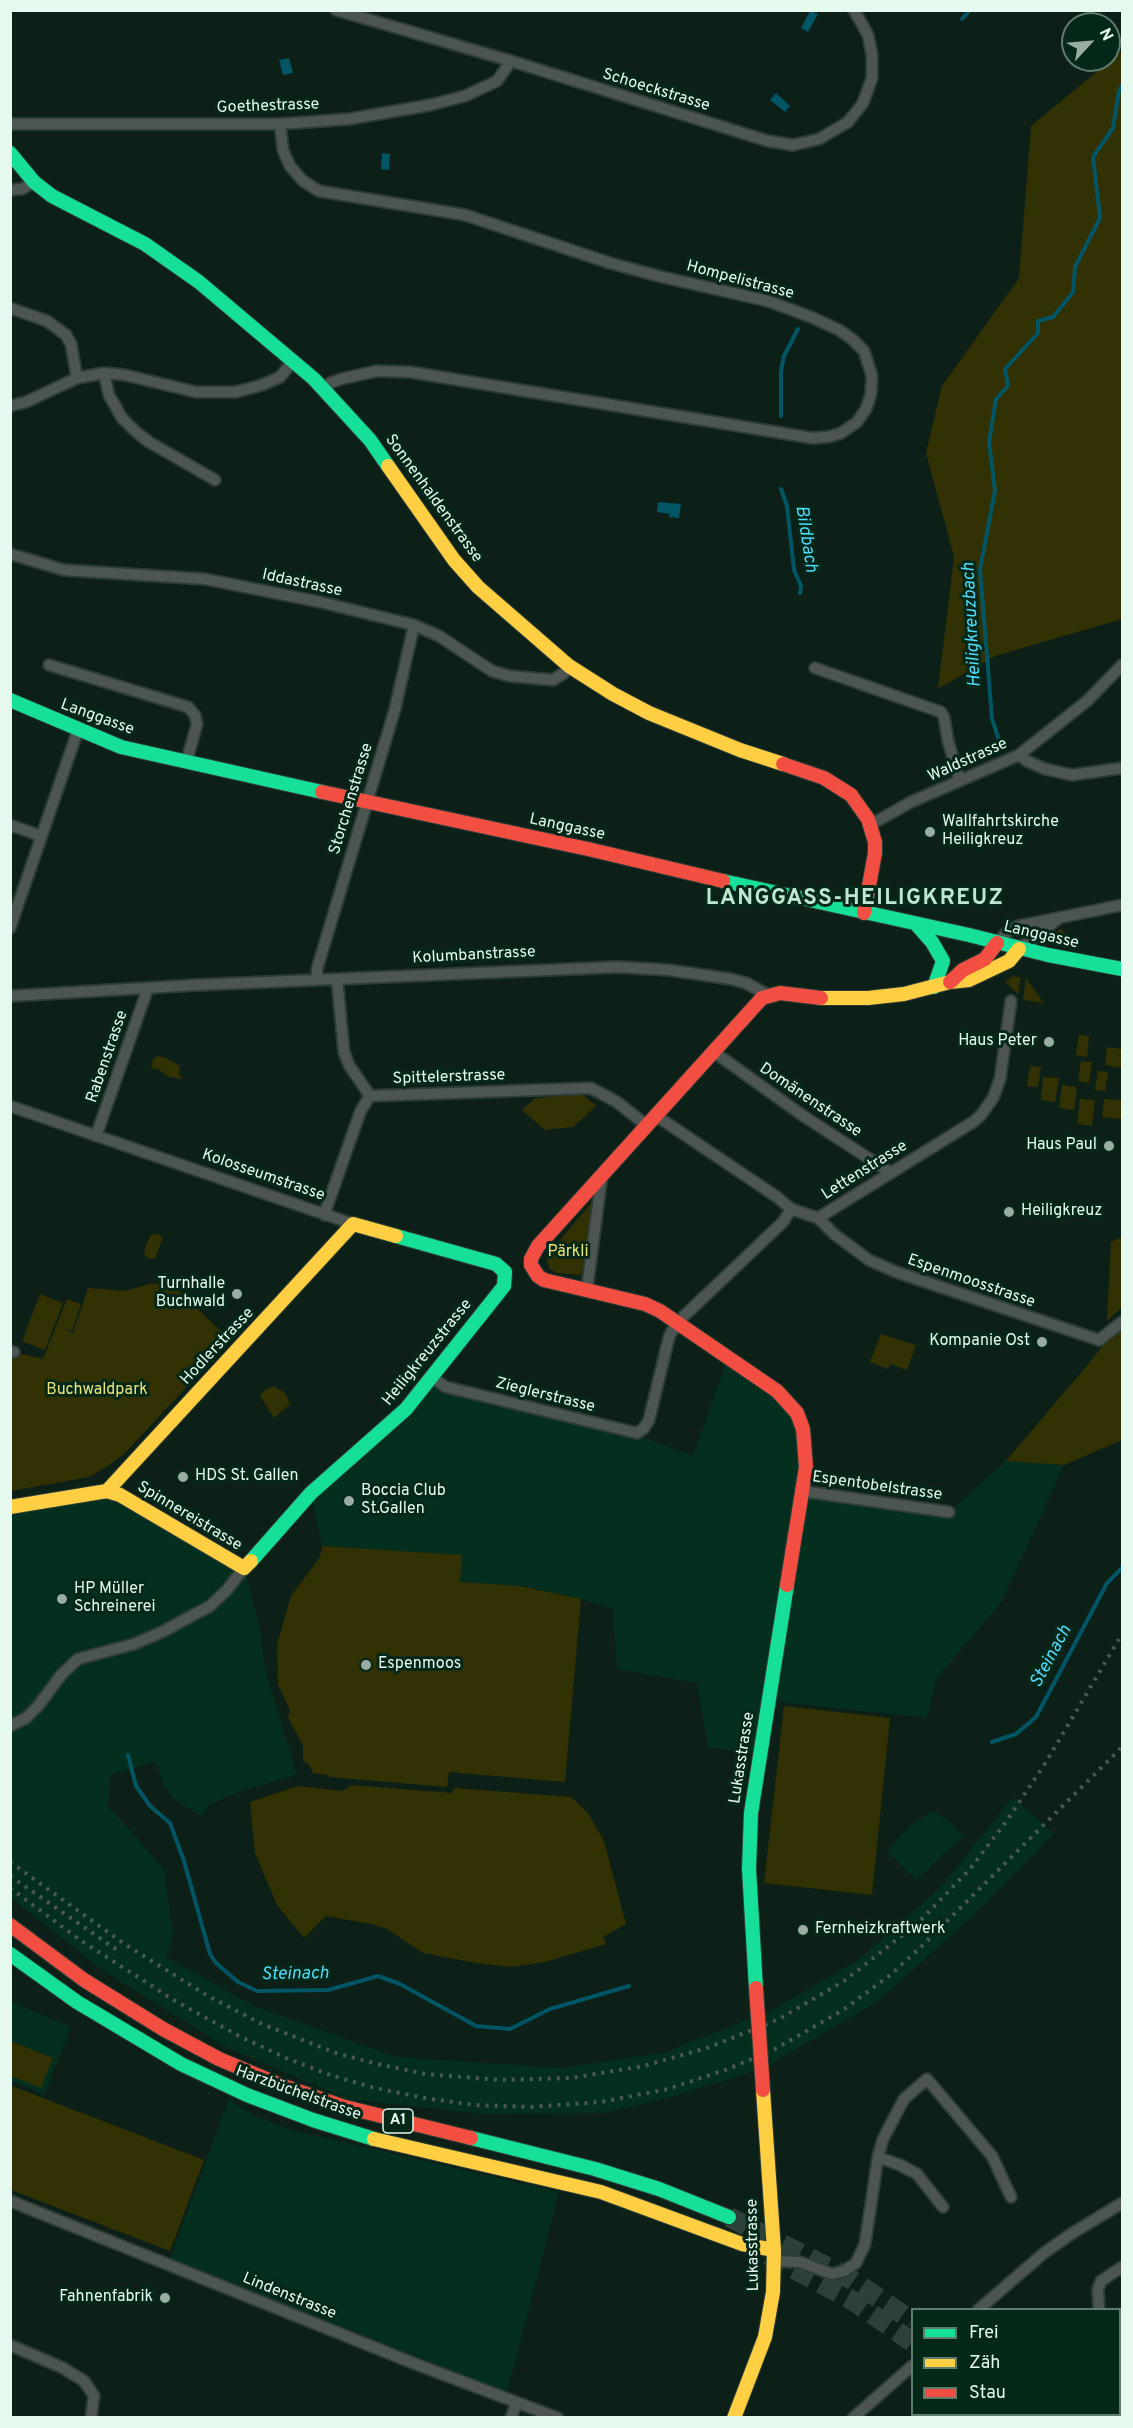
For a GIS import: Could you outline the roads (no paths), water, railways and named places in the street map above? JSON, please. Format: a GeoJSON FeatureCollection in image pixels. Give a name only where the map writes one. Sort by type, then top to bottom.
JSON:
{"type":"FeatureCollection","features":[{"type":"Feature","properties":{"kind":"main road","name":"Sonnenhaldenstrasse"},"geometry":{"type":"LineString","coordinates":[[10,153],[34,182],[69,206],[145,244],[199,282],[293,361],[324,390],[370,440],[448,553],[486,597],[568,666],[649,713],[740,750],[836,784],[857,802],[870,825],[875,853],[864,913]]}},
{"type":"Feature","properties":{"kind":"main road","name":"Langgasse"},"geometry":{"type":"LineString","coordinates":[[10,700],[121,747],[588,849],[1019,949],[1122,969]]}},
{"type":"Feature","properties":{"kind":"main road"},"geometry":{"type":"LineString","coordinates":[[917,925],[932,942],[943,961],[934,987]]}},
{"type":"Feature","properties":{"kind":"main road","name":"Kolumbanstrasse"},"geometry":{"type":"LineString","coordinates":[[950,982],[963,970],[985,959],[997,943]]}},
{"type":"Feature","properties":{"kind":"main road","name":"Kolumbanstrasse"},"geometry":{"type":"LineString","coordinates":[[768,994],[793,993],[825,998],[868,998],[904,994],[950,982],[969,981],[1009,962],[1019,949]]}},
{"type":"Feature","properties":{"kind":"main road"},"geometry":{"type":"LineString","coordinates":[[505,1272],[531,1265],[531,1259],[538,1246],[650,1120],[755,1005],[768,994]]}},
{"type":"Feature","properties":{"kind":"main road","name":"Kolosseumstrasse"},"geometry":{"type":"LineString","coordinates":[[353,1224],[496,1264],[505,1272]]}},
{"type":"Feature","properties":{"kind":"main road","name":"Hodlerstrasse"},"geometry":{"type":"LineString","coordinates":[[107,1491],[353,1224]]}},
{"type":"Feature","properties":{"kind":"main road","name":"Lukasstrasse"},"geometry":{"type":"LineString","coordinates":[[531,1265],[538,1276],[544,1280],[645,1304],[678,1323],[777,1391],[800,1418],[805,1435],[806,1467],[751,1813],[749,1869],[774,2255],[772,2302],[765,2337],[735,2418]]}},
{"type":"Feature","properties":{"kind":"main road","name":"Heiligkreuzstrasse"},"geometry":{"type":"LineString","coordinates":[[244,1568],[310,1493],[397,1419],[504,1286],[505,1272]]}},
{"type":"Feature","properties":{"kind":"main road"},"geometry":{"type":"LineString","coordinates":[[10,1507],[107,1491]]}},
{"type":"Feature","properties":{"kind":"main road","name":"Spinnereistrasse"},"geometry":{"type":"LineString","coordinates":[[107,1491],[128,1499],[244,1568]]}},
{"type":"Feature","properties":{"kind":"main road","name":"A1"},"geometry":{"type":"LineString","coordinates":[[10,1925],[84,1980],[163,2029],[219,2059],[278,2084],[345,2108],[605,2172],[658,2189],[729,2217]]}},
{"type":"Feature","properties":{"kind":"main road","name":"Harzbüchelstrasse"},"geometry":{"type":"LineString","coordinates":[[10,1954],[77,2002],[126,2033],[181,2064],[247,2095],[313,2120],[391,2144],[601,2193],[774,2255]]}},
{"type":"Feature","properties":{"kind":"street","name":"Schoeckstrasse"},"geometry":{"type":"LineString","coordinates":[[336,10],[511,61],[768,141],[793,145],[819,139],[848,122],[863,103],[872,78],[872,55],[868,35],[854,10]]}},
{"type":"Feature","properties":{"kind":"street","name":"Goethestrasse"},"geometry":{"type":"LineString","coordinates":[[10,124],[280,124],[348,119],[430,105],[465,96],[497,81],[511,61]]}},
{"type":"Feature","properties":{"kind":"street","name":"Hompelistrasse"},"geometry":{"type":"LineString","coordinates":[[280,124],[283,150],[290,166],[303,180],[319,190],[465,214],[622,266],[768,302],[811,317],[852,339],[864,351],[872,376],[871,394],[866,409],[857,422],[841,433],[812,438],[410,372],[377,371],[341,379],[330,383],[324,390]]}},
{"type":"Feature","properties":{"kind":"street"},"geometry":{"type":"LineString","coordinates":[[10,190],[22,189],[34,182]]}},
{"type":"Feature","properties":{"kind":"street"},"geometry":{"type":"LineString","coordinates":[[10,308],[47,321],[66,335],[71,344],[77,378]]}},
{"type":"Feature","properties":{"kind":"street"},"geometry":{"type":"LineString","coordinates":[[10,406],[26,402],[77,378],[104,374],[125,375],[196,392],[236,392],[280,377],[293,361]]}},
{"type":"Feature","properties":{"kind":"street"},"geometry":{"type":"LineString","coordinates":[[104,374],[109,395],[122,418],[135,431],[149,442],[215,480]]}},
{"type":"Feature","properties":{"kind":"street","name":"Iddastrasse"},"geometry":{"type":"LineString","coordinates":[[10,554],[64,570],[205,579],[320,602],[414,626],[439,636],[492,670],[509,676],[553,680],[564,673],[568,666]]}},
{"type":"Feature","properties":{"kind":"street","name":"Storchenstrasse"},"geometry":{"type":"LineString","coordinates":[[317,979],[317,969],[394,709],[414,626]]}},
{"type":"Feature","properties":{"kind":"street"},"geometry":{"type":"LineString","coordinates":[[49,665],[188,707],[195,715],[197,724],[187,760]]}},
{"type":"Feature","properties":{"kind":"street","name":"Waldstrasse"},"geometry":{"type":"LineString","coordinates":[[870,825],[912,802],[1019,755],[1087,701],[1122,665]]}},
{"type":"Feature","properties":{"kind":"street"},"geometry":{"type":"LineString","coordinates":[[815,668],[941,712],[960,781]]}},
{"type":"Feature","properties":{"kind":"street"},"geometry":{"type":"LineString","coordinates":[[10,928],[78,730]]}},
{"type":"Feature","properties":{"kind":"street"},"geometry":{"type":"LineString","coordinates":[[1019,755],[1045,769],[1072,775],[1122,768]]}},
{"type":"Feature","properties":{"kind":"street"},"geometry":{"type":"LineString","coordinates":[[10,825],[41,836]]}},
{"type":"Feature","properties":{"kind":"street"},"geometry":{"type":"LineString","coordinates":[[997,943],[1007,932],[1018,926],[1122,905]]}},
{"type":"Feature","properties":{"kind":"street"},"geometry":{"type":"LineString","coordinates":[[1019,949],[1059,918]]}},
{"type":"Feature","properties":{"kind":"street","name":"Kolumbanstrasse"},"geometry":{"type":"LineString","coordinates":[[10,996],[317,979],[618,967],[669,970],[731,979],[746,982],[768,994]]}},
{"type":"Feature","properties":{"kind":"street"},"geometry":{"type":"LineString","coordinates":[[337,979],[344,1052],[349,1065],[370,1096]]}},
{"type":"Feature","properties":{"kind":"street","name":"Rabenstrasse"},"geometry":{"type":"LineString","coordinates":[[96,1136],[148,988]]}},
{"type":"Feature","properties":{"kind":"street","name":"Lettenstrasse"},"geometry":{"type":"LineString","coordinates":[[791,1209],[818,1218],[973,1122],[987,1107],[1000,1079],[1011,1001]]}},
{"type":"Feature","properties":{"kind":"street","name":"Domänenstrasse"},"geometry":{"type":"LineString","coordinates":[[714,1052],[802,1115],[891,1173]]}},
{"type":"Feature","properties":{"kind":"street","name":"Spittelerstrasse"},"geometry":{"type":"LineString","coordinates":[[324,1215],[361,1109],[370,1096],[591,1088],[650,1120]]}},
{"type":"Feature","properties":{"kind":"street","name":"Kolosseumstrasse"},"geometry":{"type":"LineString","coordinates":[[10,1106],[353,1224]]}},
{"type":"Feature","properties":{"kind":"street"},"geometry":{"type":"LineString","coordinates":[[650,1120],[777,1197],[791,1209],[783,1222],[678,1323]]}},
{"type":"Feature","properties":{"kind":"street"},"geometry":{"type":"LineString","coordinates":[[586,1289],[602,1175]]}},
{"type":"Feature","properties":{"kind":"street","name":"Espenmoosstrasse"},"geometry":{"type":"LineString","coordinates":[[818,1218],[834,1234],[870,1260],[896,1272],[958,1294],[1099,1341],[1122,1322]]}},
{"type":"Feature","properties":{"kind":"street","name":"Zieglerstrasse"},"geometry":{"type":"LineString","coordinates":[[431,1377],[446,1387],[631,1433],[640,1431],[648,1420],[669,1337],[678,1323]]}},
{"type":"Feature","properties":{"kind":"street","name":"Espentobelstrasse"},"geometry":{"type":"LineString","coordinates":[[801,1491],[949,1512]]}},
{"type":"Feature","properties":{"kind":"street","name":"Heiligkreuzstrasse"},"geometry":{"type":"LineString","coordinates":[[10,1726],[26,1718],[38,1707],[62,1674],[78,1659],[134,1644],[210,1606],[244,1568]]}},
{"type":"Feature","properties":{"kind":"street"},"geometry":{"type":"LineString","coordinates":[[774,2255],[832,2274],[844,2271],[856,2264],[865,2244],[878,2157],[889,2125],[900,2104],[927,2079],[992,2156],[1011,2197]]}},
{"type":"Feature","properties":{"kind":"street"},"geometry":{"type":"LineString","coordinates":[[878,2157],[916,2174],[943,2207]]}},
{"type":"Feature","properties":{"kind":"street","name":"Lindenstrasse"},"geometry":{"type":"LineString","coordinates":[[10,2201],[413,2363],[558,2418]]}},
{"type":"Feature","properties":{"kind":"street"},"geometry":{"type":"LineString","coordinates":[[980,2308],[1044,2253],[1122,2204]]}},
{"type":"Feature","properties":{"kind":"street"},"geometry":{"type":"LineString","coordinates":[[1099,2308],[1098,2289],[1101,2281],[1122,2267]]}},
{"type":"Feature","properties":{"kind":"street"},"geometry":{"type":"LineString","coordinates":[[10,2345],[63,2368],[84,2381],[94,2396],[91,2418]]}},
{"type":"Feature","properties":{"kind":"street"},"geometry":{"type":"LineString","coordinates":[[853,2418],[911,2367]]}},
{"type":"Feature","properties":{"kind":"street"},"geometry":{"type":"LineString","coordinates":[[511,2418],[517,2402]]}},
{"type":"Feature","properties":{"kind":"water"},"geometry":{"type":"Polygon","coordinates":[[[810,11],[818,14],[808,32],[801,28],[810,11]]]}},
{"type":"Feature","properties":{"kind":"water"},"geometry":{"type":"Polygon","coordinates":[[[289,58],[293,73],[283,75],[279,60],[289,58]]]}},
{"type":"Feature","properties":{"kind":"water"},"geometry":{"type":"Polygon","coordinates":[[[776,93],[790,106],[785,112],[770,100],[776,93]]]}},
{"type":"Feature","properties":{"kind":"water"},"geometry":{"type":"Polygon","coordinates":[[[382,153],[390,154],[389,170],[381,169],[382,153]]]}},
{"type":"Feature","properties":{"kind":"water"},"geometry":{"type":"Polygon","coordinates":[[[658,502],[681,504],[679,518],[657,512],[658,502]]]}},
{"type":"Feature","properties":{"kind":"waterway","name":"Bildbach"},"geometry":{"type":"LineString","coordinates":[[962,19],[970,10]]}},
{"type":"Feature","properties":{"kind":"waterway","name":"Heiligkreuzbach"},"geometry":{"type":"LineString","coordinates":[[1001,746],[992,719],[980,569],[995,491],[989,442],[996,399],[1008,386],[1005,369],[1038,333],[1038,321],[1053,317],[1073,292],[1075,267],[1100,218],[1093,157],[1113,128],[1119,90],[1122,86]]}},
{"type":"Feature","properties":{"kind":"waterway","name":"Bildbach"},"geometry":{"type":"LineString","coordinates":[[781,416],[781,371],[784,356],[798,329]]}},
{"type":"Feature","properties":{"kind":"waterway","name":"Bildbach"},"geometry":{"type":"LineString","coordinates":[[781,489],[787,506],[794,570],[801,586],[800,593]]}},
{"type":"Feature","properties":{"kind":"waterway","name":"Steinach"},"geometry":{"type":"LineString","coordinates":[[992,1742],[1016,1734],[1036,1717],[1107,1583],[1122,1568]]}},
{"type":"Feature","properties":{"kind":"waterway","name":"Steinach"},"geometry":{"type":"LineString","coordinates":[[128,1755],[136,1786],[150,1806],[170,1823],[184,1861],[210,1954],[216,1963],[238,1982],[257,1991],[328,1990],[378,1976],[400,1984],[476,2026],[510,2029],[550,2009],[629,1986]]}},
{"type":"Feature","properties":{"kind":"tunnel"},"geometry":{"type":"LineString","coordinates":[[729,2217],[849,2278],[911,2320]]}},
{"type":"Feature","properties":{"kind":"tunnel"},"geometry":{"type":"LineString","coordinates":[[768,2255],[855,2302],[911,2341]]}},
{"type":"Feature","properties":{"kind":"railway"},"geometry":{"type":"LineString","coordinates":[[10,1862],[126,1945],[208,1996],[262,2024],[336,2053],[426,2074],[499,2080],[571,2078],[644,2066],[710,2047],[779,2019],[844,1981],[918,1923],[970,1869],[1006,1822],[1046,1762],[1122,1634]]}},
{"type":"Feature","properties":{"kind":"railway"},"geometry":{"type":"LineString","coordinates":[[10,1888],[80,1940],[177,2002],[241,2037],[330,2075],[375,2088],[475,2105],[530,2107],[601,2102],[668,2089],[728,2069],[775,2049],[843,2010],[889,1976],[920,1948],[1122,1747]]}},
{"type":"Feature","properties":{"kind":"railway"},"geometry":{"type":"LineString","coordinates":[[10,1876],[117,1950]]}},
{"type":"Feature","properties":{"kind":"place","name":"Wallfahrtskirche Heiligkreuz"},"geometry":{"type":"Point","coordinates":[930,832]}},
{"type":"Feature","properties":{"kind":"place","name":"Haus Peter"},"geometry":{"type":"Point","coordinates":[1049,1042]}},
{"type":"Feature","properties":{"kind":"place","name":"Haus Paul"},"geometry":{"type":"Point","coordinates":[1109,1146]}},
{"type":"Feature","properties":{"kind":"place","name":"Heiligkreuz"},"geometry":{"type":"Point","coordinates":[1009,1212]}},
{"type":"Feature","properties":{"kind":"place","name":"Turnhalle Buchwald"},"geometry":{"type":"Point","coordinates":[237,1294]}},
{"type":"Feature","properties":{"kind":"place","name":"Kompanie Ost"},"geometry":{"type":"Point","coordinates":[1042,1342]}},
{"type":"Feature","properties":{"kind":"place","name":"HDS St. Gallen"},"geometry":{"type":"Point","coordinates":[183,1477]}},
{"type":"Feature","properties":{"kind":"place","name":"Boccia Club St.Gallen"},"geometry":{"type":"Point","coordinates":[349,1501]}},
{"type":"Feature","properties":{"kind":"place","name":"HP Müller Schreinerei"},"geometry":{"type":"Point","coordinates":[62,1599]}},
{"type":"Feature","properties":{"kind":"place","name":"Espenmoos"},"geometry":{"type":"Point","coordinates":[366,1665]}},
{"type":"Feature","properties":{"kind":"place","name":"Fernheizkraftwerk"},"geometry":{"type":"Point","coordinates":[803,1930]}},
{"type":"Feature","properties":{"kind":"place","name":"Fahnenfabrik"},"geometry":{"type":"Point","coordinates":[165,2298]}},
{"type":"Feature","properties":{"kind":"district","name":"LANGGASS-HEILIGKREUZ"},"geometry":{"type":"Point","coordinates":[855,900]}},
{"type":"Feature","properties":{"kind":"park label","name":"Pärkli"},"geometry":{"type":"Point","coordinates":[568,1253]}},
{"type":"Feature","properties":{"kind":"park label","name":"Buchwaldpark"},"geometry":{"type":"Point","coordinates":[97,1391]}}]}
